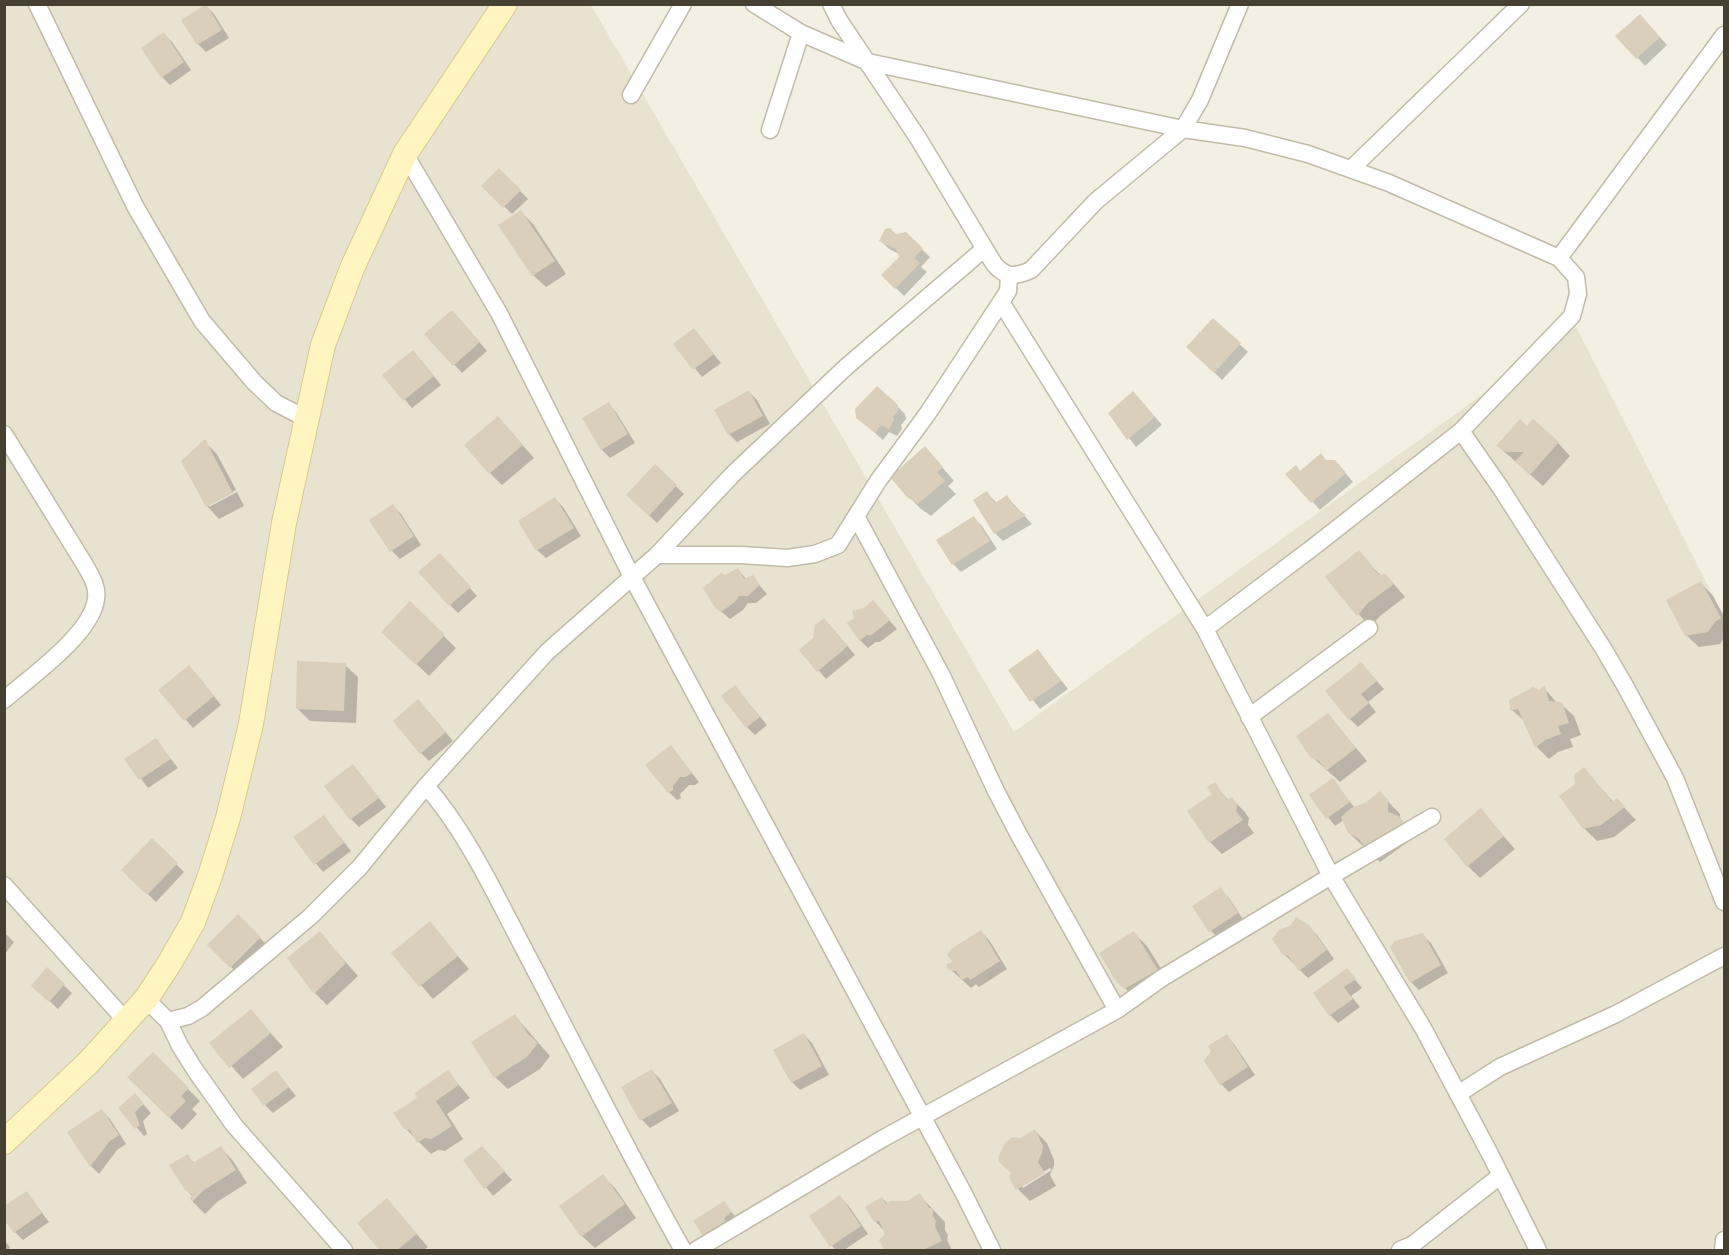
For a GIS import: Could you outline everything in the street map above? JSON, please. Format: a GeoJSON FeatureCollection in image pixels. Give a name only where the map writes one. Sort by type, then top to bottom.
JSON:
{"type":"FeatureCollection","features":[{"type":"Feature","properties":{"kind":"main road"},"geometry":{"type":"LineString","coordinates":[[4,1142],[88,1063],[146,999],[193,922],[228,818],[251,724],[284,523],[323,345],[353,266],[405,153],[505,4]]}},
{"type":"Feature","properties":{"kind":"street"},"geometry":{"type":"LineString","coordinates":[[38,4],[115,168],[202,321],[254,382],[276,403],[307,419]]}},
{"type":"Feature","properties":{"kind":"street"},"geometry":{"type":"LineString","coordinates":[[631,95],[683,4]]}},
{"type":"Feature","properties":{"kind":"street"},"geometry":{"type":"LineString","coordinates":[[754,4],[801,33],[868,62],[1183,129],[1245,138],[1308,154],[1389,183],[1559,258],[1576,277],[1578,294],[1572,316],[1461,431],[1205,629]]}},
{"type":"Feature","properties":{"kind":"street"},"geometry":{"type":"LineString","coordinates":[[831,4],[918,138],[984,249],[1000,271],[1009,276],[1031,270],[1096,201],[1183,129],[1200,100],[1240,4]]}},
{"type":"Feature","properties":{"kind":"street"},"geometry":{"type":"LineString","coordinates":[[1351,170],[1521,4]]}},
{"type":"Feature","properties":{"kind":"street"},"geometry":{"type":"LineString","coordinates":[[770,130],[801,33]]}},
{"type":"Feature","properties":{"kind":"street"},"geometry":{"type":"LineString","coordinates":[[1559,258],[1725,36]]}},
{"type":"Feature","properties":{"kind":"street"},"geometry":{"type":"LineString","coordinates":[[405,153],[499,313],[632,577],[992,1251]]}},
{"type":"Feature","properties":{"kind":"street"},"geometry":{"type":"LineString","coordinates":[[168,1021],[188,1016],[202,1008],[311,916],[360,867],[426,786],[548,652],[657,555],[727,479],[846,367],[984,249]]}},
{"type":"Feature","properties":{"kind":"street"},"geometry":{"type":"LineString","coordinates":[[657,555],[741,555],[787,558],[815,554],[838,545],[857,518],[878,481],[928,413],[1008,291],[1009,276]]}},
{"type":"Feature","properties":{"kind":"street"},"geometry":{"type":"LineString","coordinates":[[1001,302],[1205,629],[1331,876],[1423,1028],[1538,1251]]}},
{"type":"Feature","properties":{"kind":"street"},"geometry":{"type":"LineString","coordinates":[[1461,431],[1500,487],[1624,684],[1675,778],[1725,902]]}},
{"type":"Feature","properties":{"kind":"street"},"geometry":{"type":"LineString","coordinates":[[4,434],[85,565],[95,585],[96,599],[92,615],[80,633],[4,700]]}},
{"type":"Feature","properties":{"kind":"street"},"geometry":{"type":"LineString","coordinates":[[857,518],[941,674],[1010,817],[1117,1010]]}},
{"type":"Feature","properties":{"kind":"street"},"geometry":{"type":"LineString","coordinates":[[1249,717],[1369,628]]}},
{"type":"Feature","properties":{"kind":"street"},"geometry":{"type":"LineString","coordinates":[[426,786],[454,822],[495,894],[566,1028],[611,1120],[683,1251]]}},
{"type":"Feature","properties":{"kind":"street"},"geometry":{"type":"LineString","coordinates":[[696,1251],[882,1139],[1117,1010],[1162,978],[1432,817]]}},
{"type":"Feature","properties":{"kind":"street"},"geometry":{"type":"LineString","coordinates":[[4,885],[126,1021]]}},
{"type":"Feature","properties":{"kind":"street"},"geometry":{"type":"LineString","coordinates":[[1458,1094],[1500,1067],[1616,1014],[1725,956]]}},
{"type":"Feature","properties":{"kind":"street"},"geometry":{"type":"LineString","coordinates":[[146,999],[168,1021],[195,1070],[234,1125],[344,1251]]}},
{"type":"Feature","properties":{"kind":"street"},"geometry":{"type":"LineString","coordinates":[[1400,1251],[1412,1245],[1500,1176]]}},
{"type":"Feature","properties":{"kind":"street"},"geometry":{"type":"LineString","coordinates":[[1723,1251],[1725,1240]]}},
{"type":"Feature","properties":{"kind":"shaded area"},"geometry":{"type":"Polygon","coordinates":[[[5,5],[591,5],[1014,732],[1576,327],[1724,617],[1724,1250],[5,1250],[5,5]]]}},
{"type":"Feature","properties":{"kind":"building"},"geometry":{"type":"Polygon","coordinates":[[[206,4],[222,30],[197,45],[181,20],[206,4]]]}},
{"type":"Feature","properties":{"kind":"building"},"geometry":{"type":"Polygon","coordinates":[[[1640,14],[1660,37],[1636,59],[1615,36],[1640,14]]]}},
{"type":"Feature","properties":{"kind":"building"},"geometry":{"type":"Polygon","coordinates":[[[164,32],[184,62],[161,78],[141,48],[164,32]]]}},
{"type":"Feature","properties":{"kind":"building"},"geometry":{"type":"Polygon","coordinates":[[[499,168],[521,190],[503,208],[481,186],[499,168]]]}},
{"type":"Feature","properties":{"kind":"building"},"geometry":{"type":"Polygon","coordinates":[[[521,210],[555,261],[532,276],[498,225],[521,210]]]}},
{"type":"Feature","properties":{"kind":"building"},"geometry":{"type":"Polygon","coordinates":[[[890,228],[896,234],[906,232],[923,248],[914,258],[920,263],[895,289],[881,275],[899,257],[896,249],[879,241],[885,229],[890,228]]]}},
{"type":"Feature","properties":{"kind":"building"},"geometry":{"type":"Polygon","coordinates":[[[452,310],[480,342],[453,366],[424,334],[452,310]]]}},
{"type":"Feature","properties":{"kind":"building"},"geometry":{"type":"Polygon","coordinates":[[[1213,318],[1241,343],[1214,373],[1186,347],[1213,318]]]}},
{"type":"Feature","properties":{"kind":"building"},"geometry":{"type":"Polygon","coordinates":[[[694,328],[714,354],[693,370],[673,344],[694,328]]]}},
{"type":"Feature","properties":{"kind":"building"},"geometry":{"type":"Polygon","coordinates":[[[413,350],[434,376],[403,401],[382,375],[413,350]]]}},
{"type":"Feature","properties":{"kind":"building"},"geometry":{"type":"Polygon","coordinates":[[[877,386],[898,405],[898,411],[893,416],[894,420],[889,429],[881,425],[875,433],[856,418],[855,409],[877,386]]]}},
{"type":"Feature","properties":{"kind":"building"},"geometry":{"type":"Polygon","coordinates":[[[749,390],[763,416],[728,435],[714,410],[749,390]]]}},
{"type":"Feature","properties":{"kind":"building"},"geometry":{"type":"Polygon","coordinates":[[[1133,391],[1155,417],[1127,440],[1108,413],[1133,391]]]}},
{"type":"Feature","properties":{"kind":"building"},"geometry":{"type":"Polygon","coordinates":[[[609,402],[628,434],[601,450],[582,418],[609,402]]]}},
{"type":"Feature","properties":{"kind":"building"},"geometry":{"type":"Polygon","coordinates":[[[498,416],[523,445],[489,474],[464,445],[498,416]]]}},
{"type":"Feature","properties":{"kind":"building"},"geometry":{"type":"Polygon","coordinates":[[[1520,419],[1527,426],[1533,419],[1559,442],[1530,475],[1515,461],[1524,452],[1506,452],[1496,446],[1520,419]]]}},
{"type":"Feature","properties":{"kind":"building"},"geometry":{"type":"Polygon","coordinates":[[[205,439],[233,493],[206,507],[181,461],[205,439]]]}},
{"type":"Feature","properties":{"kind":"building"},"geometry":{"type":"Polygon","coordinates":[[[925,446],[943,467],[937,472],[945,481],[918,504],[907,497],[890,477],[925,446]]]}},
{"type":"Feature","properties":{"kind":"building"},"geometry":{"type":"Polygon","coordinates":[[[1321,453],[1326,460],[1335,460],[1346,473],[1311,503],[1285,474],[1296,465],[1300,471],[1321,453]]]}},
{"type":"Feature","properties":{"kind":"building"},"geometry":{"type":"Polygon","coordinates":[[[655,464],[677,485],[649,516],[626,495],[655,464]]]}},
{"type":"Feature","properties":{"kind":"building"},"geometry":{"type":"Polygon","coordinates":[[[987,491],[995,503],[1007,495],[1015,507],[1026,515],[994,534],[973,500],[987,491]]]}},
{"type":"Feature","properties":{"kind":"building"},"geometry":{"type":"Polygon","coordinates":[[[555,497],[574,528],[536,551],[518,521],[555,497]]]}},
{"type":"Feature","properties":{"kind":"building"},"geometry":{"type":"Polygon","coordinates":[[[393,504],[414,536],[390,552],[369,520],[393,504]]]}},
{"type":"Feature","properties":{"kind":"building"},"geometry":{"type":"Polygon","coordinates":[[[974,516],[990,541],[952,565],[936,540],[974,516]]]}},
{"type":"Feature","properties":{"kind":"building"},"geometry":{"type":"Polygon","coordinates":[[[1359,550],[1379,575],[1386,574],[1394,584],[1368,603],[1357,616],[1325,577],[1359,550]]]}},
{"type":"Feature","properties":{"kind":"building"},"geometry":{"type":"Polygon","coordinates":[[[440,553],[471,587],[449,606],[418,572],[440,553]]]}},
{"type":"Feature","properties":{"kind":"building"},"geometry":{"type":"Polygon","coordinates":[[[738,568],[744,579],[753,575],[760,585],[748,596],[739,596],[735,602],[721,612],[716,609],[703,588],[721,573],[725,575],[738,568]]]}},
{"type":"Feature","properties":{"kind":"building"},"geometry":{"type":"Polygon","coordinates":[[[1701,581],[1721,618],[1708,632],[1685,636],[1666,600],[1701,581]]]}},
{"type":"Feature","properties":{"kind":"building"},"geometry":{"type":"Polygon","coordinates":[[[873,600],[890,620],[872,635],[867,635],[859,641],[847,623],[854,618],[852,611],[864,608],[873,600]]]}},
{"type":"Feature","properties":{"kind":"building"},"geometry":{"type":"Polygon","coordinates":[[[410,601],[445,635],[416,665],[381,632],[410,601]]]}},
{"type":"Feature","properties":{"kind":"building"},"geometry":{"type":"Polygon","coordinates":[[[824,618],[848,646],[817,672],[799,650],[813,638],[815,625],[824,618]]]}},
{"type":"Feature","properties":{"kind":"building"},"geometry":{"type":"Polygon","coordinates":[[[1038,649],[1061,681],[1030,702],[1008,670],[1038,649]]]}},
{"type":"Feature","properties":{"kind":"building"},"geometry":{"type":"Polygon","coordinates":[[[297,661],[346,663],[344,711],[296,709],[297,661]]]}},
{"type":"Feature","properties":{"kind":"building"},"geometry":{"type":"Polygon","coordinates":[[[1361,662],[1377,681],[1361,694],[1369,703],[1349,720],[1325,691],[1361,662]]]}},
{"type":"Feature","properties":{"kind":"building"},"geometry":{"type":"Polygon","coordinates":[[[189,665],[214,696],[184,721],[158,690],[189,665]]]}},
{"type":"Feature","properties":{"kind":"building"},"geometry":{"type":"Polygon","coordinates":[[[735,685],[760,717],[746,728],[721,696],[735,685]]]}},
{"type":"Feature","properties":{"kind":"building"},"geometry":{"type":"Polygon","coordinates":[[[1545,686],[1549,701],[1562,702],[1569,723],[1558,726],[1561,734],[1545,740],[1535,748],[1518,709],[1510,711],[1509,700],[1533,687],[1539,690],[1545,686]]]}},
{"type":"Feature","properties":{"kind":"building"},"geometry":{"type":"Polygon","coordinates":[[[418,699],[446,732],[420,754],[393,721],[418,699]]]}},
{"type":"Feature","properties":{"kind":"building"},"geometry":{"type":"Polygon","coordinates":[[[1328,713],[1356,748],[1326,771],[1319,761],[1310,757],[1296,736],[1328,713]]]}},
{"type":"Feature","properties":{"kind":"building"},"geometry":{"type":"Polygon","coordinates":[[[156,738],[171,759],[139,780],[124,759],[156,738]]]}},
{"type":"Feature","properties":{"kind":"building"},"geometry":{"type":"Polygon","coordinates":[[[671,745],[692,773],[686,777],[680,777],[673,786],[673,790],[668,793],[645,765],[671,745]]]}},
{"type":"Feature","properties":{"kind":"building"},"geometry":{"type":"Polygon","coordinates":[[[353,764],[379,798],[350,820],[324,786],[353,764]]]}},
{"type":"Feature","properties":{"kind":"building"},"geometry":{"type":"Polygon","coordinates":[[[1584,767],[1612,802],[1617,798],[1625,807],[1601,825],[1583,829],[1559,796],[1575,784],[1574,775],[1584,767]]]}},
{"type":"Feature","properties":{"kind":"building"},"geometry":{"type":"Polygon","coordinates":[[[1333,778],[1350,802],[1326,819],[1309,795],[1333,778]]]}},
{"type":"Feature","properties":{"kind":"building"},"geometry":{"type":"Polygon","coordinates":[[[1215,782],[1227,800],[1232,797],[1237,804],[1236,811],[1243,820],[1209,843],[1187,811],[1212,794],[1207,787],[1215,782]]]}},
{"type":"Feature","properties":{"kind":"building"},"geometry":{"type":"Polygon","coordinates":[[[1380,791],[1388,800],[1388,812],[1399,816],[1404,823],[1367,851],[1359,839],[1348,833],[1341,817],[1351,808],[1367,802],[1380,791]]]}},
{"type":"Feature","properties":{"kind":"building"},"geometry":{"type":"Polygon","coordinates":[[[1481,808],[1504,836],[1467,867],[1444,839],[1481,808]]]}},
{"type":"Feature","properties":{"kind":"building"},"geometry":{"type":"Polygon","coordinates":[[[324,815],[344,843],[314,865],[293,837],[324,815]]]}},
{"type":"Feature","properties":{"kind":"building"},"geometry":{"type":"Polygon","coordinates":[[[152,838],[178,863],[147,895],[121,870],[152,838]]]}},
{"type":"Feature","properties":{"kind":"building"},"geometry":{"type":"Polygon","coordinates":[[[1221,887],[1238,913],[1209,932],[1192,906],[1221,887]]]}},
{"type":"Feature","properties":{"kind":"building"},"geometry":{"type":"Polygon","coordinates":[[[238,914],[261,937],[230,968],[207,945],[238,914]]]}},
{"type":"Feature","properties":{"kind":"building"},"geometry":{"type":"Polygon","coordinates":[[[1296,917],[1309,925],[1327,950],[1299,971],[1288,956],[1283,955],[1272,939],[1280,929],[1290,926],[1296,917]]]}},
{"type":"Feature","properties":{"kind":"building"},"geometry":{"type":"Polygon","coordinates":[[[430,921],[458,956],[419,987],[391,953],[430,921]]]}},
{"type":"Feature","properties":{"kind":"building"},"geometry":{"type":"Polygon","coordinates":[[[981,930],[1000,961],[970,980],[968,977],[962,980],[956,971],[948,970],[946,964],[953,962],[947,955],[951,949],[981,930]]]}},
{"type":"Feature","properties":{"kind":"building"},"geometry":{"type":"Polygon","coordinates":[[[320,931],[346,963],[314,994],[287,958],[320,931]]]}},
{"type":"Feature","properties":{"kind":"building"},"geometry":{"type":"Polygon","coordinates":[[[1134,931],[1158,970],[1124,989],[1115,980],[1099,953],[1134,931]]]}},
{"type":"Feature","properties":{"kind":"building"},"geometry":{"type":"Polygon","coordinates":[[[1423,933],[1441,965],[1410,983],[1390,947],[1395,941],[1423,933]]]}},
{"type":"Feature","properties":{"kind":"building"},"geometry":{"type":"Polygon","coordinates":[[[47,967],[65,984],[49,1002],[31,986],[47,967]]]}},
{"type":"Feature","properties":{"kind":"building"},"geometry":{"type":"Polygon","coordinates":[[[1347,968],[1356,979],[1344,987],[1353,999],[1329,1016],[1313,993],[1347,968]]]}},
{"type":"Feature","properties":{"kind":"building"},"geometry":{"type":"Polygon","coordinates":[[[251,1009],[271,1033],[229,1068],[209,1043],[251,1009]]]}},
{"type":"Feature","properties":{"kind":"building"},"geometry":{"type":"Polygon","coordinates":[[[515,1014],[528,1034],[538,1043],[527,1057],[494,1078],[471,1042],[515,1014]]]}},
{"type":"Feature","properties":{"kind":"building"},"geometry":{"type":"Polygon","coordinates":[[[804,1033],[822,1066],[791,1083],[773,1050],[804,1033]]]}},
{"type":"Feature","properties":{"kind":"building"},"geometry":{"type":"Polygon","coordinates":[[[1227,1034],[1248,1067],[1220,1085],[1204,1061],[1211,1051],[1208,1046],[1227,1034]]]}},
{"type":"Feature","properties":{"kind":"building"},"geometry":{"type":"Polygon","coordinates":[[[153,1052],[189,1088],[181,1096],[186,1101],[169,1118],[127,1077],[153,1052]]]}},
{"type":"Feature","properties":{"kind":"building"},"geometry":{"type":"Polygon","coordinates":[[[652,1069],[672,1103],[640,1121],[621,1087],[652,1069]]]}},
{"type":"Feature","properties":{"kind":"building"},"geometry":{"type":"Polygon","coordinates":[[[276,1070],[289,1087],[264,1106],[251,1089],[276,1070]]]}},
{"type":"Feature","properties":{"kind":"building"},"geometry":{"type":"Polygon","coordinates":[[[448,1070],[459,1085],[436,1101],[452,1126],[432,1139],[425,1138],[417,1143],[410,1130],[404,1129],[393,1113],[417,1098],[415,1093],[448,1070]]]}},
{"type":"Feature","properties":{"kind":"building"},"geometry":{"type":"Polygon","coordinates":[[[135,1093],[144,1104],[135,1112],[140,1125],[135,1129],[118,1108],[135,1093]]]}},
{"type":"Feature","properties":{"kind":"building"},"geometry":{"type":"Polygon","coordinates":[[[102,1109],[119,1135],[109,1142],[90,1167],[67,1132],[102,1109]]]}},
{"type":"Feature","properties":{"kind":"building"},"geometry":{"type":"Polygon","coordinates":[[[1035,1129],[1043,1146],[1038,1162],[1045,1173],[1016,1190],[1009,1177],[1011,1173],[998,1158],[1005,1143],[1012,1137],[1021,1138],[1035,1129]]]}},
{"type":"Feature","properties":{"kind":"building"},"geometry":{"type":"Polygon","coordinates":[[[221,1146],[236,1170],[204,1190],[192,1202],[190,1197],[193,1195],[185,1190],[169,1165],[188,1154],[193,1163],[221,1146]]]}},
{"type":"Feature","properties":{"kind":"building"},"geometry":{"type":"Polygon","coordinates":[[[482,1146],[505,1171],[484,1189],[463,1160],[482,1146]]]}},
{"type":"Feature","properties":{"kind":"building"},"geometry":{"type":"Polygon","coordinates":[[[603,1174],[625,1204],[581,1237],[559,1206],[603,1174]]]}},
{"type":"Feature","properties":{"kind":"building"},"geometry":{"type":"Polygon","coordinates":[[[27,1191],[42,1213],[14,1233],[4,1220],[4,1206],[27,1191]]]}},
{"type":"Feature","properties":{"kind":"building"},"geometry":{"type":"Polygon","coordinates":[[[920,1193],[929,1208],[933,1208],[935,1226],[942,1241],[923,1250],[884,1250],[879,1240],[885,1234],[879,1221],[874,1222],[865,1207],[882,1197],[886,1204],[890,1201],[907,1201],[920,1193]]]}},
{"type":"Feature","properties":{"kind":"building"},"geometry":{"type":"Polygon","coordinates":[[[840,1195],[861,1226],[830,1247],[809,1216],[840,1195]]]}},
{"type":"Feature","properties":{"kind":"building"},"geometry":{"type":"Polygon","coordinates":[[[387,1198],[417,1234],[397,1250],[379,1250],[357,1223],[387,1198]]]}},
{"type":"Feature","properties":{"kind":"building"},"geometry":{"type":"Polygon","coordinates":[[[724,1201],[732,1212],[724,1218],[727,1222],[704,1237],[693,1221],[724,1201]]]}}]}
